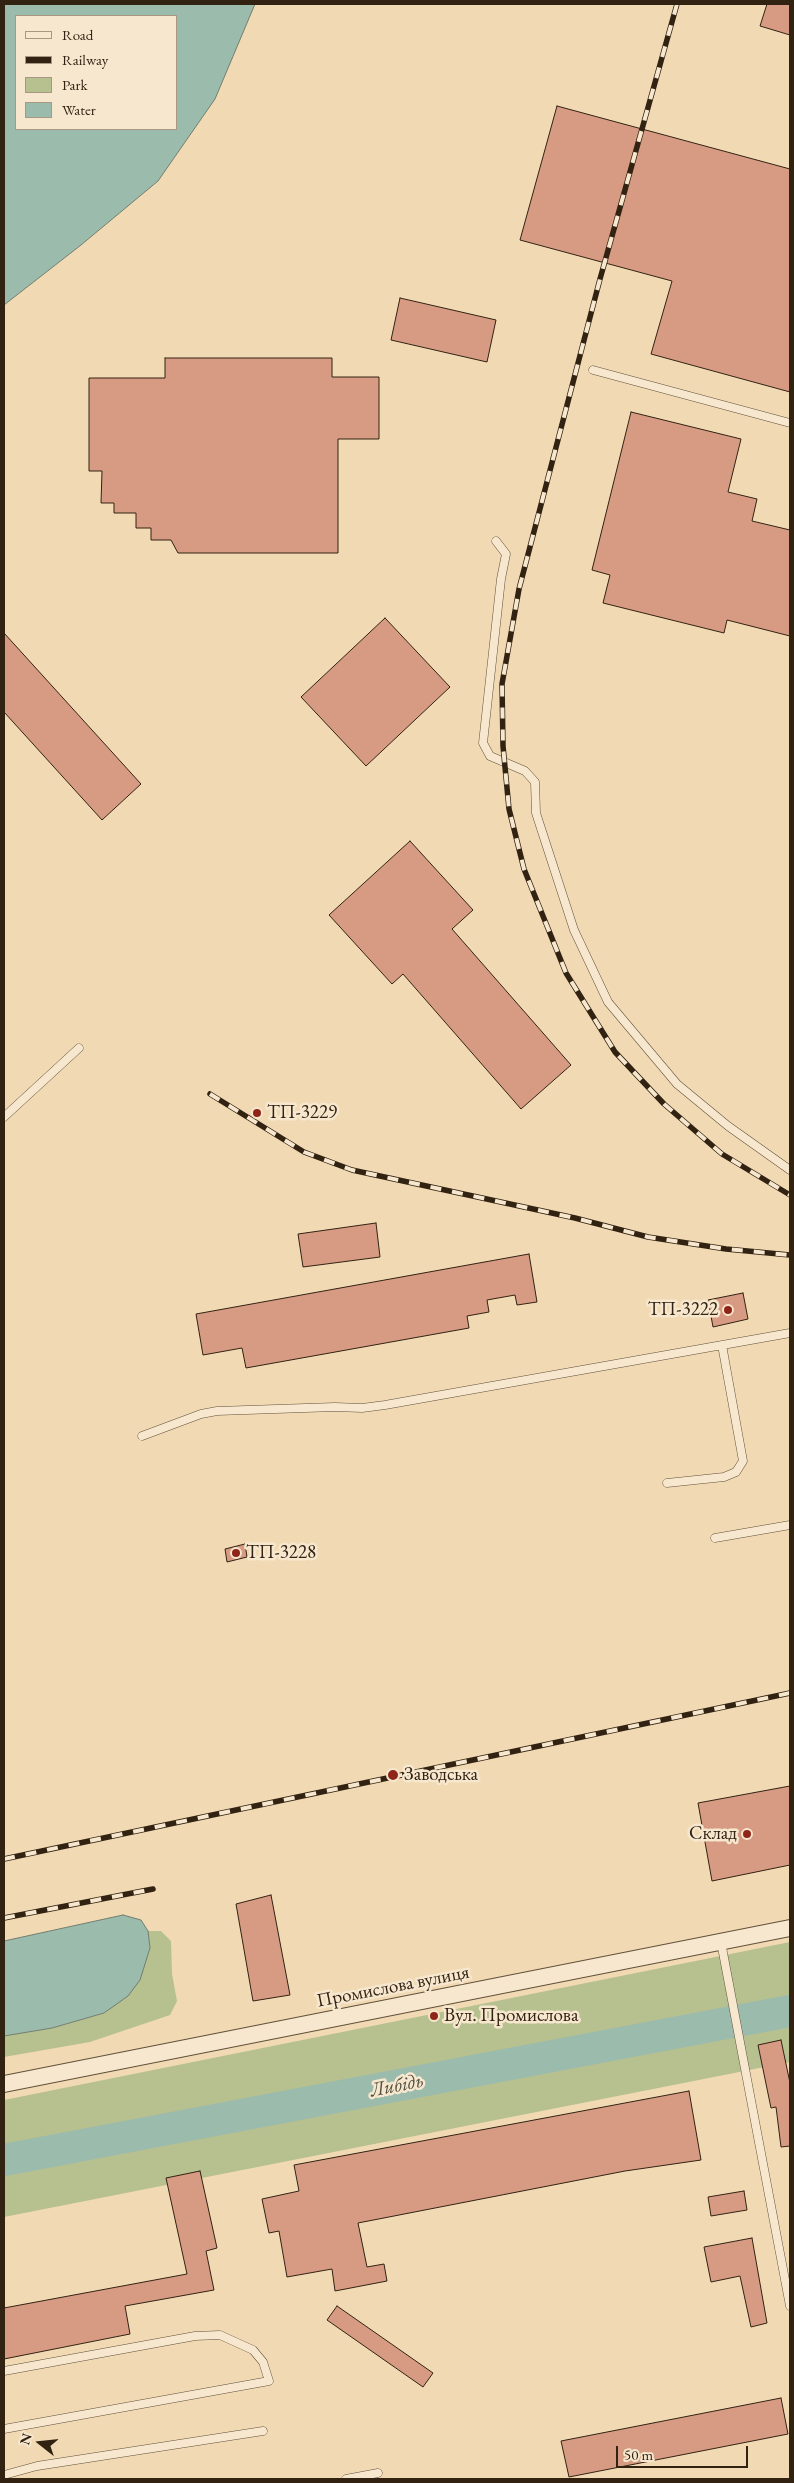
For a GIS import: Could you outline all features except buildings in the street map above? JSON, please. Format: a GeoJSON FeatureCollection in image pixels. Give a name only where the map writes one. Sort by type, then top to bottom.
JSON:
{"type":"FeatureCollection","features":[{"type":"Feature","properties":{"kind":"street","name":"Промислова вулиця"},"geometry":{"type":"LineString","coordinates":[[4,2084],[790,1928]]}},
{"type":"Feature","properties":{"kind":"lane"},"geometry":{"type":"LineString","coordinates":[[593,370],[790,423]]}},
{"type":"Feature","properties":{"kind":"lane"},"geometry":{"type":"LineString","coordinates":[[496,541],[506,554],[501,579],[483,743],[490,756],[525,771],[535,782],[536,813],[574,930],[608,1002],[677,1084],[728,1126],[790,1170]]}},
{"type":"Feature","properties":{"kind":"lane"},"geometry":{"type":"LineString","coordinates":[[4,1117],[79,1048]]}},
{"type":"Feature","properties":{"kind":"lane"},"geometry":{"type":"LineString","coordinates":[[142,1436],[209,1412],[335,1407],[362,1408],[385,1405],[790,1333]]}},
{"type":"Feature","properties":{"kind":"lane"},"geometry":{"type":"LineString","coordinates":[[667,1483],[724,1477],[736,1472],[743,1461],[722,1345]]}},
{"type":"Feature","properties":{"kind":"lane"},"geometry":{"type":"LineString","coordinates":[[715,1538],[790,1525]]}},
{"type":"Feature","properties":{"kind":"lane"},"geometry":{"type":"LineString","coordinates":[[722,1942],[790,2306]]}},
{"type":"Feature","properties":{"kind":"lane"},"geometry":{"type":"LineString","coordinates":[[4,2372],[195,2336],[220,2335],[253,2350],[263,2362],[269,2381],[4,2429]]}},
{"type":"Feature","properties":{"kind":"lane"},"geometry":{"type":"LineString","coordinates":[[4,2475],[38,2466],[263,2431]]}},
{"type":"Feature","properties":{"kind":"lane"},"geometry":{"type":"LineString","coordinates":[[346,2479],[378,2473]]}},
{"type":"Feature","properties":{"kind":"green space"},"geometry":{"type":"Polygon","coordinates":[[[148,1931],[161,1931],[171,1941],[172,1974],[177,2001],[170,2015],[90,2042],[4,2057],[4,2036],[52,2028],[105,2013],[150,1948],[148,1931]]]}},
{"type":"Feature","properties":{"kind":"green space"},"geometry":{"type":"Polygon","coordinates":[[[790,1942],[790,2062],[4,2217],[4,2100],[790,1942]]]}},
{"type":"Feature","properties":{"kind":"water"},"geometry":{"type":"Polygon","coordinates":[[[4,4],[255,4],[215,99],[158,181],[81,245],[4,305],[4,4]]]}},
{"type":"Feature","properties":{"kind":"water"},"geometry":{"type":"Polygon","coordinates":[[[123,1915],[141,1920],[148,1931],[150,1948],[140,1980],[128,1996],[104,2013],[52,2028],[4,2036],[4,1941],[123,1915]]]}},
{"type":"Feature","properties":{"kind":"waterway","name":"Либідь"},"geometry":{"type":"LineString","coordinates":[[4,2160],[790,2011]]}},
{"type":"Feature","properties":{"kind":"railway"},"geometry":{"type":"LineString","coordinates":[[677,4],[600,279],[519,589],[502,684],[503,746],[509,809],[524,869],[566,973],[615,1052],[664,1104],[722,1154],[790,1195]]}},
{"type":"Feature","properties":{"kind":"railway"},"geometry":{"type":"LineString","coordinates":[[210,1094],[304,1152],[352,1170],[575,1218],[648,1237],[726,1249],[790,1255]]}},
{"type":"Feature","properties":{"kind":"railway"},"geometry":{"type":"LineString","coordinates":[[4,1859],[790,1693]]}},
{"type":"Feature","properties":{"kind":"railway"},"geometry":{"type":"LineString","coordinates":[[4,1918],[153,1889]]}},
{"type":"Feature","properties":{"kind":"place","name":"ТП-3229"},"geometry":{"type":"Point","coordinates":[257,1113]}},
{"type":"Feature","properties":{"kind":"place","name":"ТП-3222"},"geometry":{"type":"Point","coordinates":[728,1310]}},
{"type":"Feature","properties":{"kind":"place","name":"ТП-3228"},"geometry":{"type":"Point","coordinates":[236,1553]}},
{"type":"Feature","properties":{"kind":"place","name":"Заводська"},"geometry":{"type":"Point","coordinates":[393,1775]}},
{"type":"Feature","properties":{"kind":"place","name":"Склад"},"geometry":{"type":"Point","coordinates":[747,1834]}},
{"type":"Feature","properties":{"kind":"place","name":"Вул. Промислова"},"geometry":{"type":"Point","coordinates":[434,2016]}}]}
